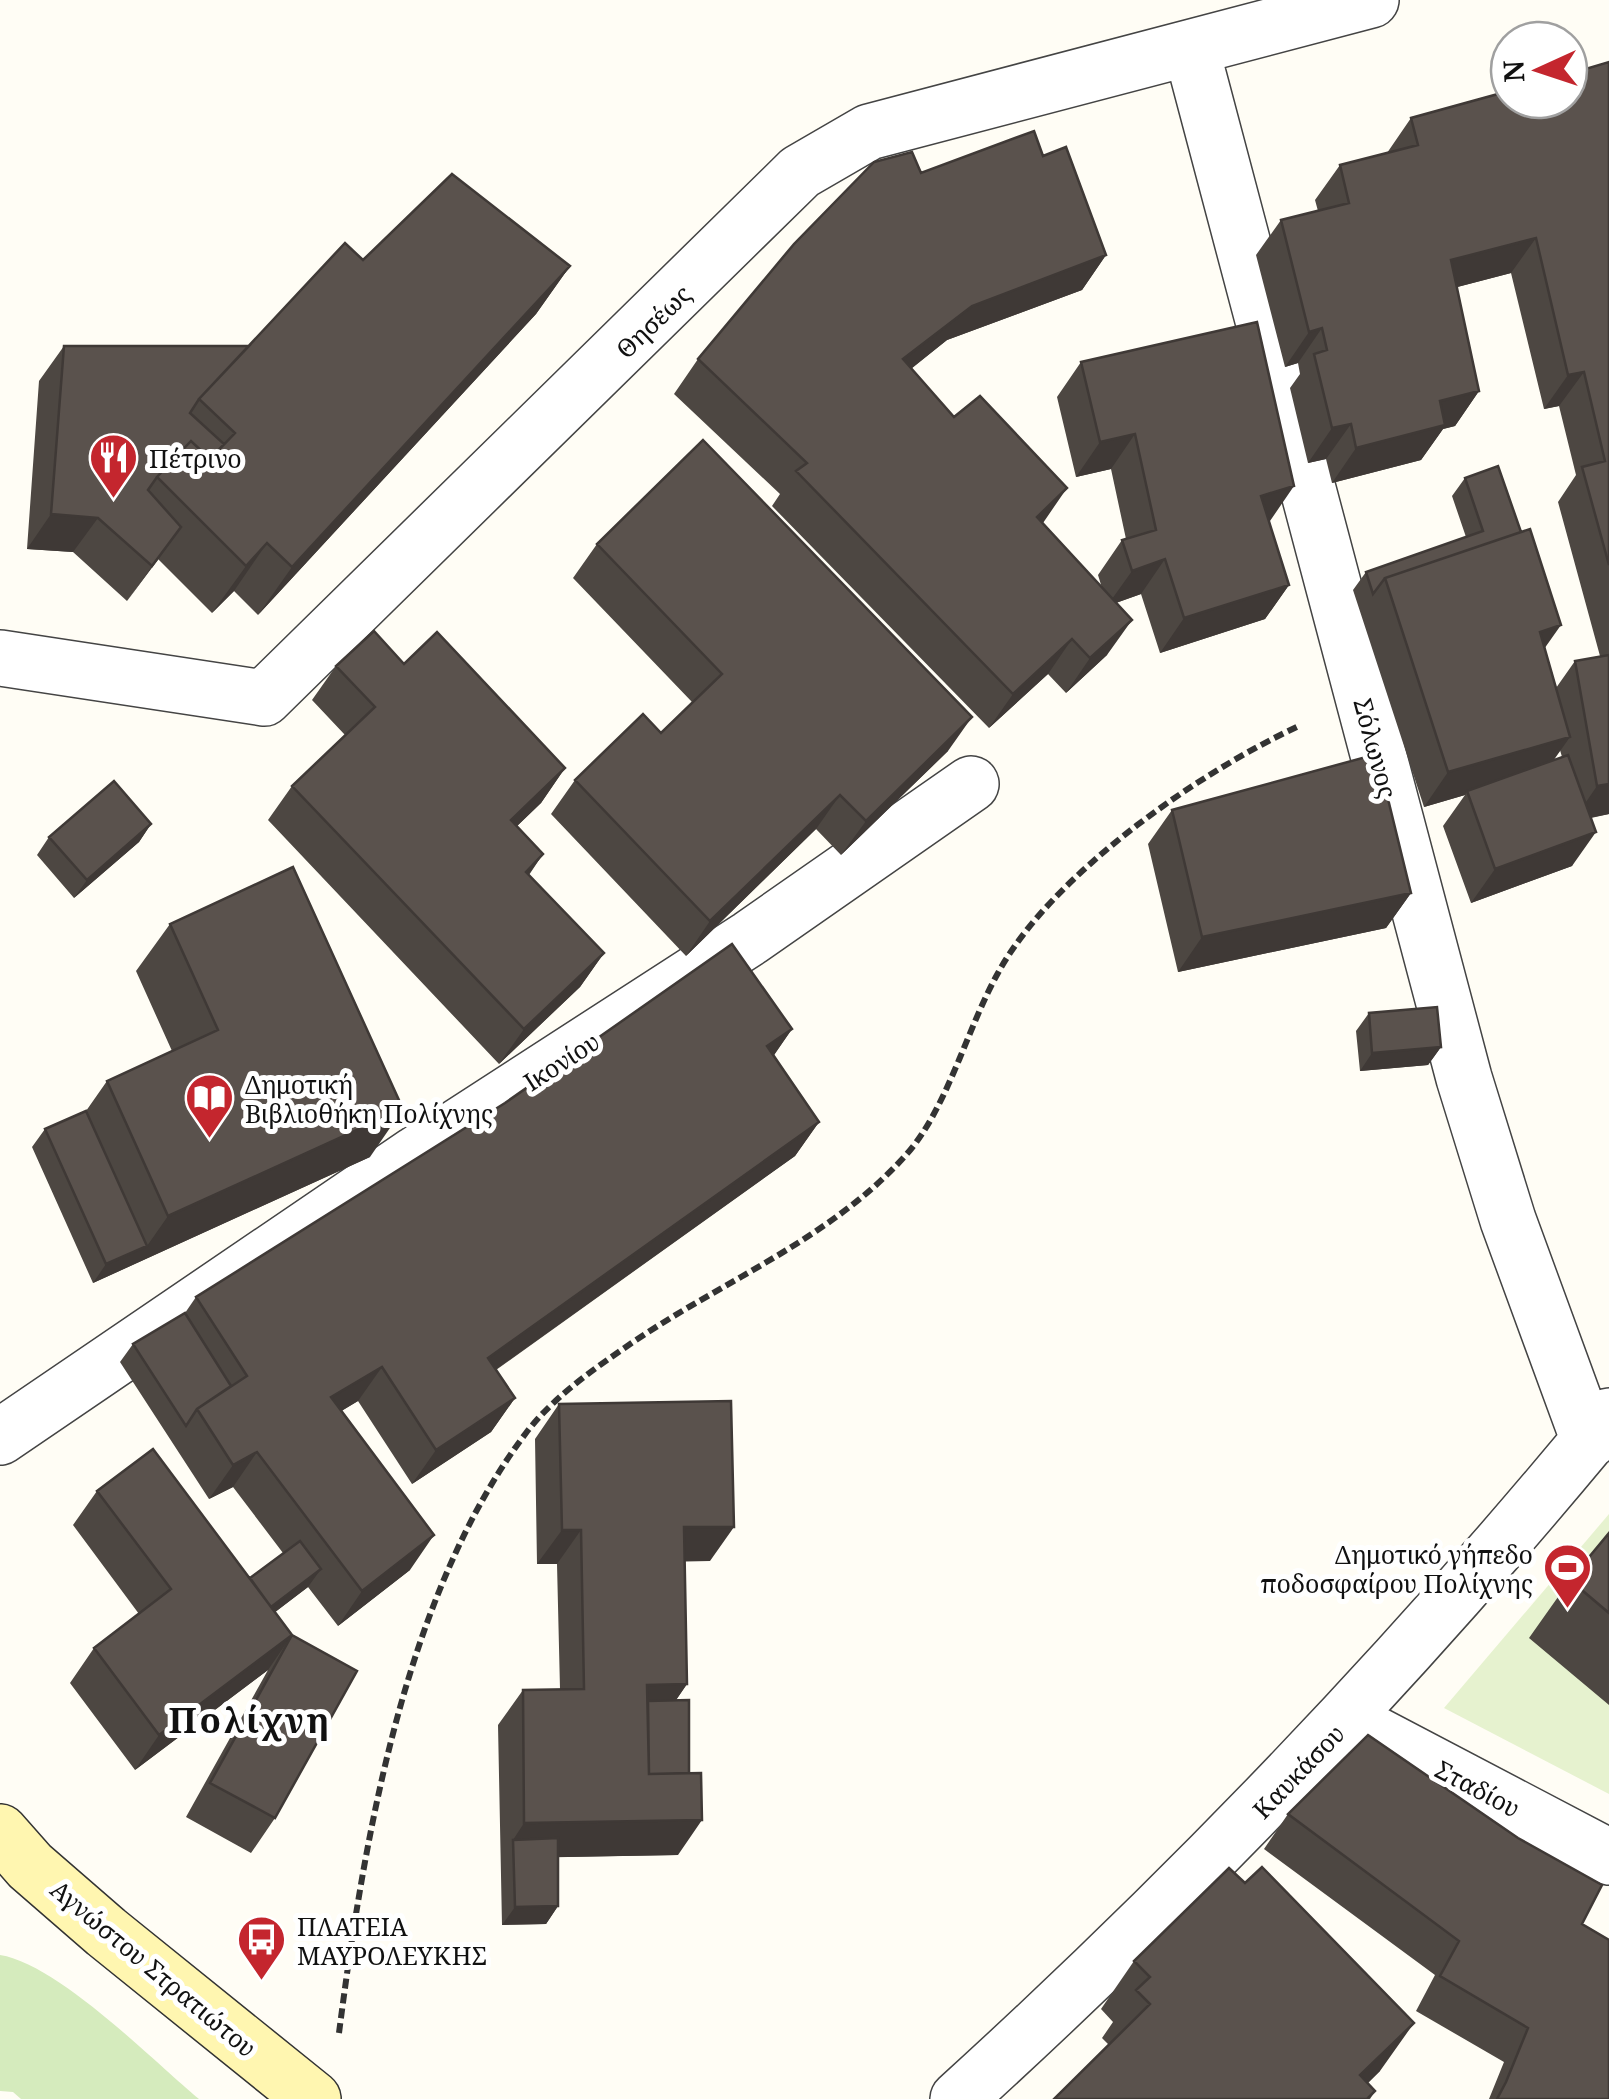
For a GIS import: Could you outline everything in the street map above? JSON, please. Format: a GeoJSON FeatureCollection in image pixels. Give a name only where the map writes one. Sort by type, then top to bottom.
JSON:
{"type":"FeatureCollection","features":[{"type":"Feature","properties":{"kind":"street","name":"Θησέως"},"geometry":{"type":"LineString","coordinates":[[0,658],[264,698],[800,172],[827,153],[869,132],[1192,48],[1316,7],[1371,0]]}},
{"type":"Feature","properties":{"kind":"street","name":"Σόλωνος"},"geometry":{"type":"LineString","coordinates":[[1192,48],[1464,1078],[1508,1220],[1599,1428]]}},
{"type":"Feature","properties":{"kind":"street","name":"Ικονίου"},"geometry":{"type":"LineString","coordinates":[[0,1436],[416,1154],[750,938],[971,784]]}},
{"type":"Feature","properties":{"kind":"street","name":"Καυκάσου"},"geometry":{"type":"LineString","coordinates":[[958,2099],[1176,1895],[1346,1719],[1599,1428]]}},
{"type":"Feature","properties":{"kind":"street","name":"Σταδίου"},"geometry":{"type":"LineString","coordinates":[[1346,1719],[1609,1857]]}},
{"type":"Feature","properties":{"kind":"street","name":"Αγνώστου Στρατιώτου"},"geometry":{"type":"LineString","coordinates":[[2,1839],[106,1932],[314,2099]]}},
{"type":"Feature","properties":{"kind":"path"},"geometry":{"type":"LineString","coordinates":[[338,2041],[362,1867],[391,1742],[465,1535],[525,1434],[579,1380],[625,1347],[836,1216],[878,1184],[910,1152],[1000,968],[1068,884],[1140,824],[1272,738],[1362,696]]}},
{"type":"Feature","properties":{"kind":"green space","name":"Δημοτικό γήπεδο ποδοσφαίρου Πολίχνης"},"geometry":{"type":"Polygon","coordinates":[[[1609,1514],[1609,1794],[1444,1708],[1609,1514]]]}},
{"type":"Feature","properties":{"kind":"green space"},"geometry":{"type":"Polygon","coordinates":[[[0,1955],[23,1962],[76,1994],[199,2099],[21,2099],[13,2092],[0,2091],[0,1955]]]}},
{"type":"Feature","properties":{"kind":"building"},"geometry":{"type":"Polygon","coordinates":[[[1609,62],[1609,565],[1582,467],[1605,461],[1584,372],[1568,375],[1536,238],[1451,260],[1479,391],[1440,401],[1445,425],[1356,448],[1351,424],[1332,428],[1314,354],[1327,350],[1322,328],[1309,332],[1281,220],[1349,203],[1340,165],[1418,145],[1411,118],[1489,97],[1489,120],[1589,120],[1589,68],[1609,62]]]}},
{"type":"Feature","properties":{"kind":"building"},"geometry":{"type":"Polygon","coordinates":[[[1034,131],[1043,156],[1066,147],[1106,255],[972,306],[903,359],[954,417],[980,396],[1067,488],[1037,517],[1132,620],[1090,658],[1072,639],[1013,694],[796,471],[807,463],[698,359],[794,244],[874,162],[912,152],[921,173],[1034,131]]]}},
{"type":"Feature","properties":{"kind":"building"},"geometry":{"type":"Polygon","coordinates":[[[452,174],[570,266],[292,567],[267,543],[246,566],[157,477],[191,441],[210,459],[235,433],[199,399],[345,243],[363,260],[452,174]]]}},
{"type":"Feature","properties":{"kind":"building"},"geometry":{"type":"Polygon","coordinates":[[[1257,322],[1294,486],[1261,496],[1289,585],[1184,618],[1165,559],[1132,571],[1122,540],[1156,530],[1135,434],[1100,442],[1081,362],[1257,322]]]}},
{"type":"Feature","properties":{"kind":"building"},"geometry":{"type":"Polygon","coordinates":[[[64,346],[249,346],[190,413],[224,444],[210,459],[191,441],[148,490],[181,527],[152,566],[98,518],[51,514],[64,346]]]}},
{"type":"Feature","properties":{"kind":"building"},"geometry":{"type":"Polygon","coordinates":[[[703,440],[972,717],[866,821],[840,795],[710,921],[575,780],[643,714],[661,733],[722,674],[597,544],[703,440]]]}},
{"type":"Feature","properties":{"kind":"building"},"geometry":{"type":"Polygon","coordinates":[[[1498,466],[1521,532],[1385,578],[1373,594],[1366,572],[1483,531],[1465,478],[1498,466]]]}},
{"type":"Feature","properties":{"kind":"building"},"geometry":{"type":"Polygon","coordinates":[[[1530,529],[1561,625],[1540,632],[1570,737],[1448,772],[1385,578],[1530,529]]]}},
{"type":"Feature","properties":{"kind":"building"},"geometry":{"type":"Polygon","coordinates":[[[374,631],[404,664],[437,632],[565,768],[511,820],[543,854],[526,872],[604,953],[524,1029],[292,786],[375,707],[336,666],[374,631]]]}},
{"type":"Feature","properties":{"kind":"building"},"geometry":{"type":"Polygon","coordinates":[[[1609,655],[1609,784],[1597,786],[1575,661],[1609,655]]]}},
{"type":"Feature","properties":{"kind":"building"},"geometry":{"type":"Polygon","coordinates":[[[1377,754],[1411,893],[1202,937],[1172,810],[1377,754]]]}},
{"type":"Feature","properties":{"kind":"building"},"geometry":{"type":"Polygon","coordinates":[[[1568,755],[1596,832],[1495,869],[1467,791],[1568,755]]]}},
{"type":"Feature","properties":{"kind":"building"},"geometry":{"type":"Polygon","coordinates":[[[114,781],[151,824],[87,880],[49,837],[114,781]]]}},
{"type":"Feature","properties":{"kind":"building"},"geometry":{"type":"Polygon","coordinates":[[[293,867],[403,1109],[168,1216],[107,1081],[218,1030],[170,924],[293,867]]]}},
{"type":"Feature","properties":{"kind":"building"},"geometry":{"type":"Polygon","coordinates":[[[732,944],[792,1029],[767,1046],[819,1122],[488,1358],[515,1398],[436,1450],[382,1367],[331,1397],[434,1535],[362,1591],[257,1452],[233,1465],[197,1409],[247,1376],[196,1297],[505,1103],[732,944]]]}},
{"type":"Feature","properties":{"kind":"building"},"geometry":{"type":"Polygon","coordinates":[[[1437,1007],[1441,1047],[1372,1053],[1369,1013],[1437,1007]]]}},
{"type":"Feature","properties":{"kind":"building"},"geometry":{"type":"Polygon","coordinates":[[[86,1111],[147,1246],[106,1264],[45,1129],[86,1111]]]}},
{"type":"Feature","properties":{"kind":"building"},"geometry":{"type":"Polygon","coordinates":[[[185,1313],[231,1386],[197,1409],[186,1426],[133,1344],[185,1313]]]}},
{"type":"Feature","properties":{"kind":"building"},"geometry":{"type":"Polygon","coordinates":[[[731,1401],[734,1527],[684,1527],[687,1684],[647,1685],[649,1774],[701,1773],[702,1820],[524,1823],[523,1690],[584,1689],[581,1530],[562,1530],[559,1404],[731,1401]]]}},
{"type":"Feature","properties":{"kind":"building"},"geometry":{"type":"Polygon","coordinates":[[[153,1449],[292,1635],[159,1735],[94,1648],[171,1589],[97,1491],[153,1449]]]}},
{"type":"Feature","properties":{"kind":"building"},"geometry":{"type":"Polygon","coordinates":[[[1609,1533],[1609,1613],[1570,1580],[1609,1533]]]}},
{"type":"Feature","properties":{"kind":"building"},"geometry":{"type":"Polygon","coordinates":[[[300,1541],[321,1569],[271,1607],[250,1578],[300,1541]]]}},
{"type":"Feature","properties":{"kind":"building"},"geometry":{"type":"Polygon","coordinates":[[[292,1635],[357,1671],[275,1818],[210,1783],[292,1635]]]}},
{"type":"Feature","properties":{"kind":"building"},"geometry":{"type":"Polygon","coordinates":[[[689,1700],[689,1773],[649,1774],[648,1701],[689,1700]]]}},
{"type":"Feature","properties":{"kind":"building"},"geometry":{"type":"Polygon","coordinates":[[[1368,1735],[1518,1838],[1602,1885],[1582,1924],[1609,1940],[1609,2099],[1497,2099],[1528,2028],[1440,1976],[1459,1941],[1288,1814],[1368,1735]]]}},
{"type":"Feature","properties":{"kind":"building"},"geometry":{"type":"Polygon","coordinates":[[[558,1838],[558,1906],[515,1907],[513,1840],[558,1838]]]}},
{"type":"Feature","properties":{"kind":"building"},"geometry":{"type":"Polygon","coordinates":[[[1262,1867],[1414,2023],[1360,2075],[1375,2091],[1367,2099],[1054,2099],[1150,2004],[1136,1990],[1150,1977],[1134,1961],[1229,1868],[1245,1883],[1262,1867]]]}},
{"type":"Feature","properties":{"kind":"place","name":"Πέτρινο"},"geometry":{"type":"Point","coordinates":[114,500]}},
{"type":"Feature","properties":{"kind":"place","name":"Δημοτική Βιβλιοθήκη Πολίχνης"},"geometry":{"type":"Point","coordinates":[210,1140]}},
{"type":"Feature","properties":{"kind":"place","name":"Δημοτικό γήπεδο ποδοσφαίρου Πολίχνης"},"geometry":{"type":"Point","coordinates":[1568,1610]}},
{"type":"Feature","properties":{"kind":"place","name":"ΠΛΑΤΕΙΑ ΜΑΥΡΟΛΕΥΚΗΣ"},"geometry":{"type":"Point","coordinates":[262,1982]}},
{"type":"Feature","properties":{"kind":"district","name":"Πολίχνη"},"geometry":{"type":"Point","coordinates":[250,1719]}}]}
